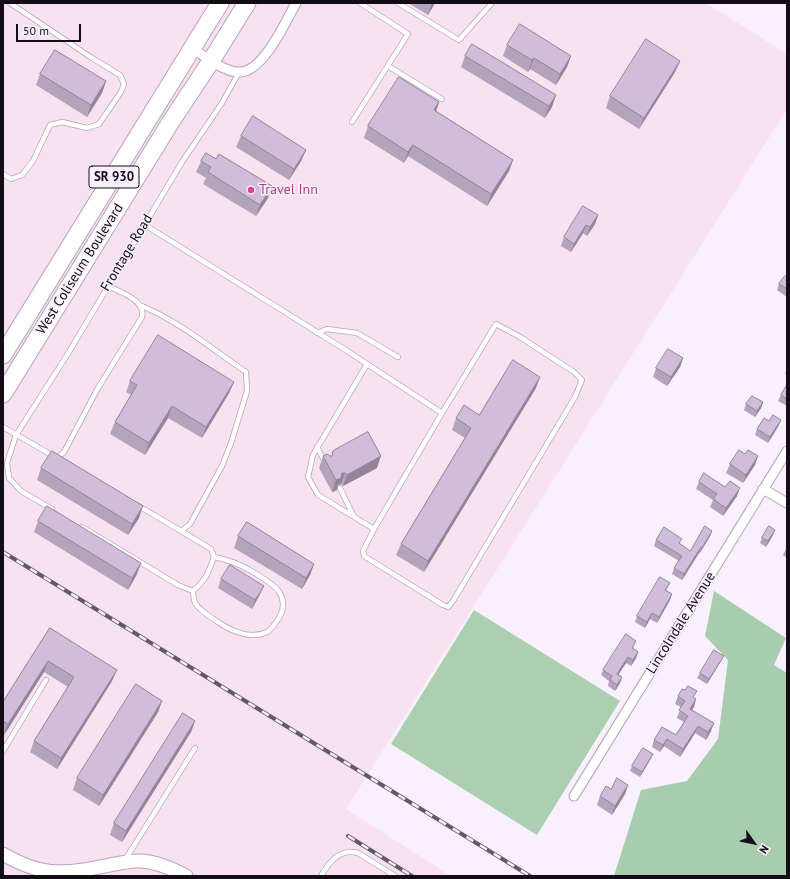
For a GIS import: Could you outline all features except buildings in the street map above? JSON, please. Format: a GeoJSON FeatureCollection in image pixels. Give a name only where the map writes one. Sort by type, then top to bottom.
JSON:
{"type":"FeatureCollection","features":[{"type":"Feature","properties":{"kind":"highway","name":"West Coliseum Boulevard"},"geometry":{"type":"LineString","coordinates":[[3,355],[220,3]]}},
{"type":"Feature","properties":{"kind":"highway","name":"West Coliseum Boulevard"},"geometry":{"type":"LineString","coordinates":[[3,394],[172,120],[247,3]]}},
{"type":"Feature","properties":{"kind":"street"},"geometry":{"type":"LineString","coordinates":[[192,48],[211,61],[227,69],[239,72],[251,68],[261,59],[279,34],[296,3]]}},
{"type":"Feature","properties":{"kind":"street","name":"Lincolndale Avenue"},"geometry":{"type":"LineString","coordinates":[[574,796],[787,451]]}},
{"type":"Feature","properties":{"kind":"street"},"geometry":{"type":"LineString","coordinates":[[763,489],[787,503]]}},
{"type":"Feature","properties":{"kind":"street"},"geometry":{"type":"LineString","coordinates":[[3,854],[25,865],[56,874],[136,861],[149,862],[186,876]]}},
{"type":"Feature","properties":{"kind":"lane"},"geometry":{"type":"LineString","coordinates":[[3,174],[11,179],[22,175],[33,161],[50,125],[62,122],[87,128],[98,124],[121,92],[124,84],[120,75],[10,3]]}},
{"type":"Feature","properties":{"kind":"lane"},"geometry":{"type":"LineString","coordinates":[[352,122],[408,34],[360,3]]}},
{"type":"Feature","properties":{"kind":"lane"},"geometry":{"type":"LineString","coordinates":[[398,3],[459,40],[492,3]]}},
{"type":"Feature","properties":{"kind":"lane"},"geometry":{"type":"LineString","coordinates":[[388,66],[442,99]]}},
{"type":"Feature","properties":{"kind":"lane","name":"Frontage Road"},"geometry":{"type":"LineString","coordinates":[[55,511],[22,491],[9,478],[7,464],[16,435],[69,352],[167,186],[199,135],[222,104],[239,72]]}},
{"type":"Feature","properties":{"kind":"lane"},"geometry":{"type":"LineString","coordinates":[[145,225],[317,332],[442,413]]}},
{"type":"Feature","properties":{"kind":"lane"},"geometry":{"type":"LineString","coordinates":[[108,286],[179,326],[246,372],[247,391],[231,443],[222,466],[190,524],[181,531]]}},
{"type":"Feature","properties":{"kind":"lane"},"geometry":{"type":"LineString","coordinates":[[56,457],[57,458],[64,452],[98,388],[142,317],[144,312],[142,306]]}},
{"type":"Feature","properties":{"kind":"lane"},"geometry":{"type":"LineString","coordinates":[[496,324],[507,329],[574,372],[582,380],[575,397],[448,607],[443,606],[364,556],[363,551],[374,529],[442,413],[496,324]]}},
{"type":"Feature","properties":{"kind":"lane"},"geometry":{"type":"LineString","coordinates":[[317,332],[327,329],[357,333],[398,358]]}},
{"type":"Feature","properties":{"kind":"lane"},"geometry":{"type":"LineString","coordinates":[[367,364],[313,454],[308,477],[318,495],[374,529]]}},
{"type":"Feature","properties":{"kind":"lane"},"geometry":{"type":"LineString","coordinates":[[3,427],[62,461]]}},
{"type":"Feature","properties":{"kind":"lane"},"geometry":{"type":"LineString","coordinates":[[317,447],[326,464]]}},
{"type":"Feature","properties":{"kind":"lane"},"geometry":{"type":"LineString","coordinates":[[340,488],[353,516]]}},
{"type":"Feature","properties":{"kind":"lane"},"geometry":{"type":"LineString","coordinates":[[135,504],[210,549],[214,557],[206,577],[193,591]]}},
{"type":"Feature","properties":{"kind":"lane"},"geometry":{"type":"LineString","coordinates":[[75,523],[178,585],[193,591]]}},
{"type":"Feature","properties":{"kind":"lane"},"geometry":{"type":"LineString","coordinates":[[193,591],[195,602],[206,614],[229,630],[246,635],[256,635],[267,632],[276,623],[282,612],[283,604],[279,592],[255,573],[230,561],[214,557]]}},
{"type":"Feature","properties":{"kind":"lane"},"geometry":{"type":"LineString","coordinates":[[3,751],[46,680]]}},
{"type":"Feature","properties":{"kind":"lane"},"geometry":{"type":"LineString","coordinates":[[123,863],[195,748]]}},
{"type":"Feature","properties":{"kind":"lane"},"geometry":{"type":"LineString","coordinates":[[321,876],[328,864],[338,855],[353,852],[358,853],[395,876]]}},
{"type":"Feature","properties":{"kind":"shaded area"},"geometry":{"type":"Polygon","coordinates":[[[3,3],[706,3],[787,54],[787,109],[346,809],[451,876],[3,876],[3,3]]]}},
{"type":"Feature","properties":{"kind":"green space"},"geometry":{"type":"Polygon","coordinates":[[[714,591],[786,638],[774,665],[787,673],[787,876],[614,876],[641,790],[687,781],[718,739],[728,660],[705,636],[714,591]]]}},
{"type":"Feature","properties":{"kind":"green space"},"geometry":{"type":"Polygon","coordinates":[[[474,610],[620,701],[537,835],[391,744],[474,610]]]}},
{"type":"Feature","properties":{"kind":"railway"},"geometry":{"type":"LineString","coordinates":[[3,552],[530,876]]}},
{"type":"Feature","properties":{"kind":"railway"},"geometry":{"type":"LineString","coordinates":[[348,836],[412,876]]}},
{"type":"Feature","properties":{"kind":"place","name":"Travel Inn"},"geometry":{"type":"Point","coordinates":[251,190]}}]}
